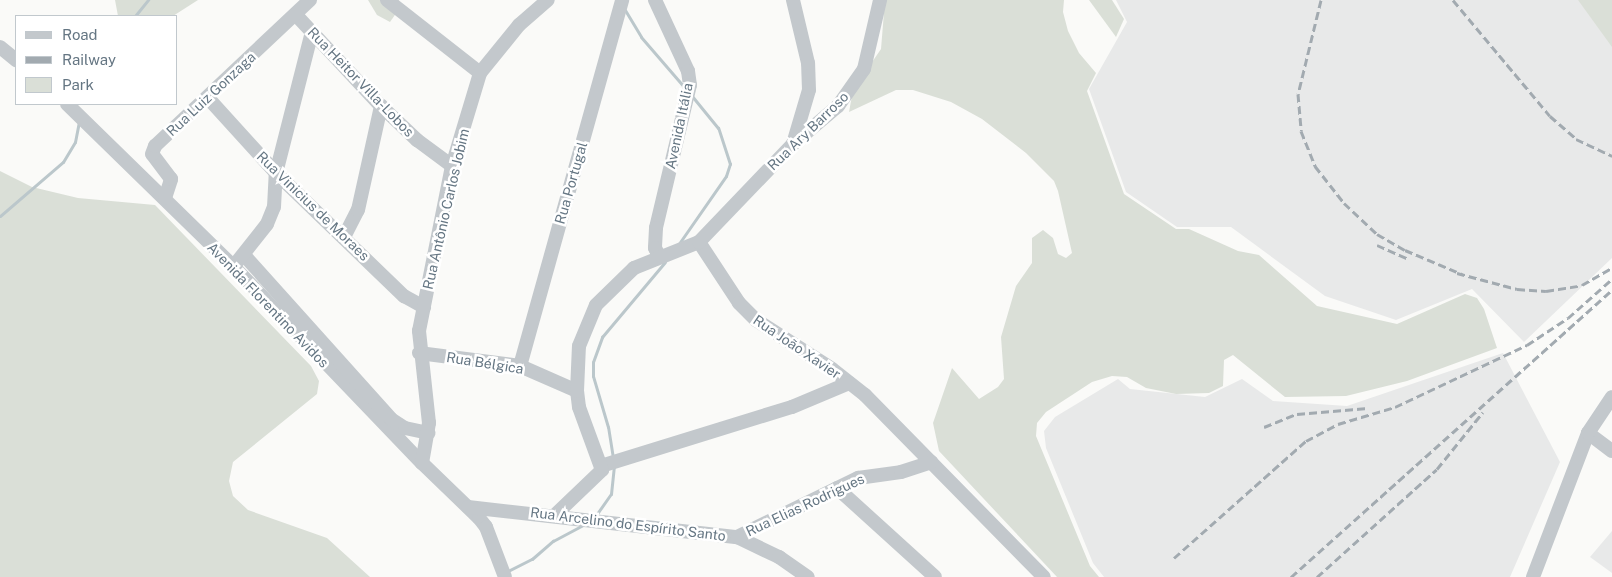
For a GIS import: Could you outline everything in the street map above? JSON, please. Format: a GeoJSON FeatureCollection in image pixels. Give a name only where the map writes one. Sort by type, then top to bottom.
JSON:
{"type":"FeatureCollection","features":[{"type":"Feature","properties":{"kind":"street","name":"Rua Luiz Gonzaga"},"geometry":{"type":"LineString","coordinates":[[164,198],[171,179],[155,159],[153,150],[310,0]]}},
{"type":"Feature","properties":{"kind":"street"},"geometry":{"type":"LineString","coordinates":[[387,0],[480,73],[518,25],[548,0]]}},
{"type":"Feature","properties":{"kind":"street","name":"Rua Portugal"},"geometry":{"type":"LineString","coordinates":[[520,366],[622,0]]}},
{"type":"Feature","properties":{"kind":"street","name":"Avenida Itália"},"geometry":{"type":"LineString","coordinates":[[655,0],[688,71],[690,85],[656,228],[655,248],[659,256]]}},
{"type":"Feature","properties":{"kind":"street"},"geometry":{"type":"LineString","coordinates":[[792,144],[809,90],[808,64],[793,0]]}},
{"type":"Feature","properties":{"kind":"street","name":"Rua Ary Barroso"},"geometry":{"type":"LineString","coordinates":[[700,242],[792,144],[838,106],[858,81],[869,56],[880,0]]}},
{"type":"Feature","properties":{"kind":"street","name":"Rua Heitor Villa-Lobos"},"geometry":{"type":"LineString","coordinates":[[296,15],[381,106],[417,140],[452,166]]}},
{"type":"Feature","properties":{"kind":"street"},"geometry":{"type":"LineString","coordinates":[[233,266],[244,255],[267,224],[274,207],[276,173],[312,32]]}},
{"type":"Feature","properties":{"kind":"street"},"geometry":{"type":"LineString","coordinates":[[0,47],[15,59]]}},
{"type":"Feature","properties":{"kind":"street","name":"Rua Antônio Carlos Jobim"},"geometry":{"type":"LineString","coordinates":[[422,463],[428,433],[419,353],[424,307],[452,166],[480,73]]}},
{"type":"Feature","properties":{"kind":"street","name":"Rua Vinicius de Moraes"},"geometry":{"type":"LineString","coordinates":[[208,98],[276,173],[404,296],[424,307]]}},
{"type":"Feature","properties":{"kind":"street","name":"Avenida Florentino Avidos"},"geometry":{"type":"LineString","coordinates":[[68,105],[233,266],[422,463],[468,507],[486,527],[505,577]]}},
{"type":"Feature","properties":{"kind":"street"},"geometry":{"type":"LineString","coordinates":[[344,237],[358,210],[381,106]]}},
{"type":"Feature","properties":{"kind":"street"},"geometry":{"type":"LineString","coordinates":[[556,514],[597,478],[601,466],[579,407],[577,391],[579,346],[596,305],[626,274],[659,256],[700,242]]}},
{"type":"Feature","properties":{"kind":"street","name":"Rua João Xavier"},"geometry":{"type":"LineString","coordinates":[[700,242],[739,303],[756,320],[849,383],[931,462],[1044,577]]}},
{"type":"Feature","properties":{"kind":"street"},"geometry":{"type":"LineString","coordinates":[[244,255],[391,419],[405,428],[428,433]]}},
{"type":"Feature","properties":{"kind":"street","name":"Rua Bélgica"},"geometry":{"type":"LineString","coordinates":[[419,353],[520,366],[577,391]]}},
{"type":"Feature","properties":{"kind":"street"},"geometry":{"type":"LineString","coordinates":[[601,466],[792,407],[849,383]]}},
{"type":"Feature","properties":{"kind":"street"},"geometry":{"type":"LineString","coordinates":[[1533,577],[1588,434],[1612,397]]}},
{"type":"Feature","properties":{"kind":"street"},"geometry":{"type":"LineString","coordinates":[[1588,434],[1612,450]]}},
{"type":"Feature","properties":{"kind":"street","name":"Rua Elias Rodrigues"},"geometry":{"type":"LineString","coordinates":[[737,537],[868,474],[901,472],[931,462]]}},
{"type":"Feature","properties":{"kind":"street"},"geometry":{"type":"LineString","coordinates":[[837,488],[935,577]]}},
{"type":"Feature","properties":{"kind":"street","name":"Rua Arcelino do Espírito Santo"},"geometry":{"type":"LineString","coordinates":[[468,507],[556,514],[737,537],[779,557],[808,577]]}},
{"type":"Feature","properties":{"kind":"street"},"geometry":{"type":"LineString","coordinates":[[1025,577],[1030,563]]}},
{"type":"Feature","properties":{"kind":"shaded area"},"geometry":{"type":"Polygon","coordinates":[[[1116,0],[1579,0],[1612,41],[1612,258],[1524,342],[1472,289],[1396,320],[1325,296],[1231,227],[1177,227],[1126,192],[1089,89],[1127,22],[1116,0]]]}},
{"type":"Feature","properties":{"kind":"shaded area"},"geometry":{"type":"Polygon","coordinates":[[[1503,353],[1560,462],[1510,577],[1104,577],[1093,563],[1046,448],[1044,431],[1055,417],[1118,379],[1130,389],[1205,397],[1242,379],[1273,401],[1347,406],[1503,353]]]}},
{"type":"Feature","properties":{"kind":"shaded area"},"geometry":{"type":"Polygon","coordinates":[[[1612,531],[1612,573],[1590,557],[1612,531]]]}},
{"type":"Feature","properties":{"kind":"green space"},"geometry":{"type":"Polygon","coordinates":[[[115,0],[198,0],[175,15],[118,15],[115,0]]]}},
{"type":"Feature","properties":{"kind":"green space"},"geometry":{"type":"Polygon","coordinates":[[[368,0],[399,0],[397,12],[390,22],[377,15],[368,0]]]}},
{"type":"Feature","properties":{"kind":"green space"},"geometry":{"type":"Polygon","coordinates":[[[885,0],[1064,0],[1063,12],[1068,31],[1079,53],[1096,73],[1087,91],[1124,194],[1176,229],[1189,229],[1238,251],[1259,255],[1317,306],[1397,324],[1465,294],[1477,298],[1484,309],[1497,348],[1407,381],[1346,396],[1285,397],[1233,355],[1224,360],[1223,386],[1209,393],[1176,394],[1146,388],[1127,377],[1112,376],[1092,382],[1046,412],[1037,423],[1036,436],[1090,566],[1099,577],[1057,577],[939,451],[933,423],[952,368],[979,399],[998,387],[1004,379],[1001,337],[1016,286],[1032,263],[1032,238],[1043,230],[1053,238],[1058,254],[1066,258],[1072,253],[1058,191],[1054,181],[1026,153],[982,119],[951,102],[913,90],[896,90],[849,112],[853,90],[881,49],[885,0]]]}},
{"type":"Feature","properties":{"kind":"green space"},"geometry":{"type":"Polygon","coordinates":[[[1089,0],[1112,0],[1124,19],[1116,37],[1089,0]]]}},
{"type":"Feature","properties":{"kind":"green space"},"geometry":{"type":"Polygon","coordinates":[[[1578,0],[1612,0],[1612,47],[1578,0]]]}},
{"type":"Feature","properties":{"kind":"green space"},"geometry":{"type":"Polygon","coordinates":[[[0,171],[32,187],[78,198],[155,205],[311,366],[319,381],[317,394],[233,462],[229,481],[233,496],[248,510],[327,538],[370,577],[0,577],[0,171]]]}},
{"type":"Feature","properties":{"kind":"waterway"},"geometry":{"type":"LineString","coordinates":[[136,15],[148,0]]}},
{"type":"Feature","properties":{"kind":"waterway"},"geometry":{"type":"LineString","coordinates":[[625,10],[641,37],[685,88]]}},
{"type":"Feature","properties":{"kind":"waterway"},"geometry":{"type":"LineString","coordinates":[[678,245],[726,176],[730,164],[718,128],[692,96]]}},
{"type":"Feature","properties":{"kind":"waterway"},"geometry":{"type":"LineString","coordinates":[[0,216],[63,162],[75,142],[79,122]]}},
{"type":"Feature","properties":{"kind":"waterway"},"geometry":{"type":"LineString","coordinates":[[613,458],[608,427],[593,376],[593,362],[602,337],[665,262]]}},
{"type":"Feature","properties":{"kind":"waterway"},"geometry":{"type":"LineString","coordinates":[[594,518],[611,494],[614,467]]}},
{"type":"Feature","properties":{"kind":"waterway"},"geometry":{"type":"LineString","coordinates":[[508,571],[532,559],[553,541],[583,525]]}},
{"type":"Feature","properties":{"kind":"railway"},"geometry":{"type":"LineString","coordinates":[[1321,0],[1298,94],[1301,131],[1315,166],[1344,203],[1377,234],[1405,250],[1462,274]]}},
{"type":"Feature","properties":{"kind":"railway"},"geometry":{"type":"LineString","coordinates":[[1453,0],[1550,116],[1576,139],[1612,156]]}},
{"type":"Feature","properties":{"kind":"railway"},"geometry":{"type":"LineString","coordinates":[[1377,245],[1409,259]]}},
{"type":"Feature","properties":{"kind":"railway"},"geometry":{"type":"LineString","coordinates":[[1457,273],[1517,289],[1546,291],[1582,285],[1612,268]]}},
{"type":"Feature","properties":{"kind":"railway"},"geometry":{"type":"LineString","coordinates":[[1174,558],[1306,441],[1338,424],[1395,407],[1527,345],[1568,318],[1612,279]]}},
{"type":"Feature","properties":{"kind":"railway"},"geometry":{"type":"LineString","coordinates":[[1291,577],[1612,290]]}},
{"type":"Feature","properties":{"kind":"railway"},"geometry":{"type":"LineString","coordinates":[[1264,427],[1297,414],[1368,408]]}},
{"type":"Feature","properties":{"kind":"railway"},"geometry":{"type":"LineString","coordinates":[[1317,577],[1437,469],[1483,412]]}}]}
